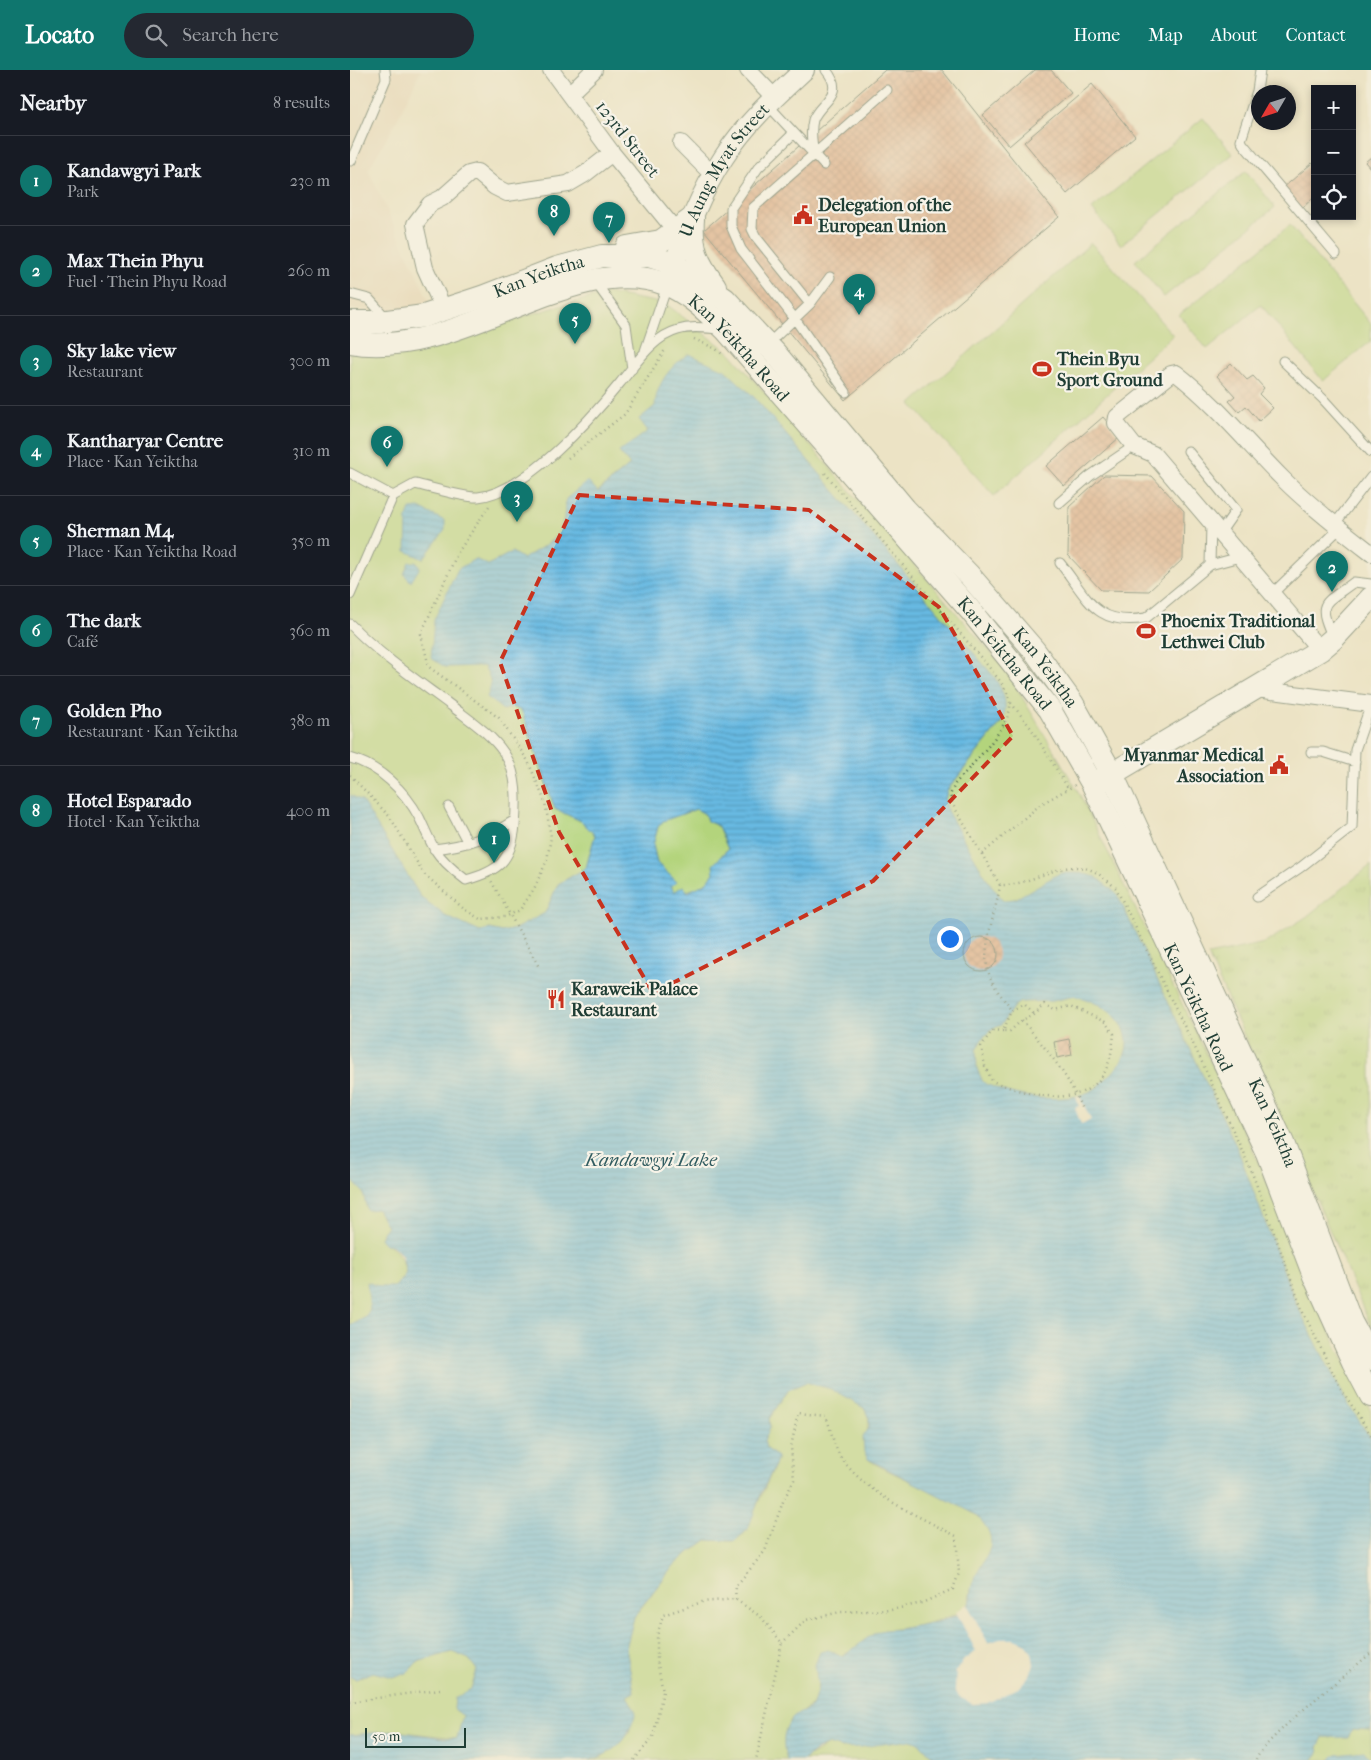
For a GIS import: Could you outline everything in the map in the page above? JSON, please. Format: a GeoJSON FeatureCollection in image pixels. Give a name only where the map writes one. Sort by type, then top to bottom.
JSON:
{"type":"FeatureCollection","features":[{"type":"Feature","properties":{"kind":"main road"},"geometry":{"type":"LineString","coordinates":[[602,256],[633,246],[661,241],[684,224],[701,266],[725,299]]}},
{"type":"Feature","properties":{"kind":"main road","name":"Kan Yeiktha"},"geometry":{"type":"LineString","coordinates":[[350,322],[389,321],[424,316],[557,268],[602,256],[649,256],[671,275],[725,299],[767,344],[905,509],[963,569],[1034,650],[1073,704],[1112,774],[1283,1143],[1348,1314],[1371,1358]]}},
{"type":"Feature","properties":{"kind":"main road","name":"Kan Yeiktha Road"},"geometry":{"type":"LineString","coordinates":[[350,342],[381,344],[426,339],[594,280],[625,277],[647,279],[671,275],[690,298],[726,330],[821,437],[1018,668],[1050,710],[1093,785],[1267,1153],[1314,1276],[1353,1362],[1371,1396]]}},
{"type":"Feature","properties":{"kind":"main road"},"geometry":{"type":"LineString","coordinates":[[1093,785],[1256,690],[1327,645],[1371,598]]}},
{"type":"Feature","properties":{"kind":"street","name":"123rd Street"},"geometry":{"type":"LineString","coordinates":[[551,70],[612,153],[684,224]]}},
{"type":"Feature","properties":{"kind":"street"},"geometry":{"type":"LineString","coordinates":[[569,94],[594,70]]}},
{"type":"Feature","properties":{"kind":"street"},"geometry":{"type":"LineString","coordinates":[[748,70],[770,101]]}},
{"type":"Feature","properties":{"kind":"street","name":"U Aung Myat Street"},"geometry":{"type":"LineString","coordinates":[[671,275],[684,224],[712,175],[747,125],[804,70]]}},
{"type":"Feature","properties":{"kind":"street"},"geometry":{"type":"LineString","coordinates":[[682,143],[712,175]]}},
{"type":"Feature","properties":{"kind":"street"},"geometry":{"type":"LineString","coordinates":[[444,310],[425,268],[415,224],[430,204],[442,198],[469,174],[477,172],[495,187],[507,193],[568,184],[585,174],[612,153]]}},
{"type":"Feature","properties":{"kind":"street"},"geometry":{"type":"LineString","coordinates":[[1327,645],[1272,594],[1153,454],[1134,446],[1116,423],[1117,418],[1171,374],[1176,373],[1197,389],[1284,480],[1337,527],[1371,553]]}},
{"type":"Feature","properties":{"kind":"street"},"geometry":{"type":"LineString","coordinates":[[1256,690],[1371,704]]}},
{"type":"Feature","properties":{"kind":"lane"},"geometry":{"type":"LineString","coordinates":[[351,161],[386,79],[385,70]]}},
{"type":"Feature","properties":{"kind":"lane"},"geometry":{"type":"LineString","coordinates":[[814,155],[811,136],[814,118],[826,104],[833,91],[831,76],[826,70]]}},
{"type":"Feature","properties":{"kind":"lane"},"geometry":{"type":"LineString","coordinates":[[1260,70],[1257,91],[1242,140],[1243,144],[1336,254]]}},
{"type":"Feature","properties":{"kind":"lane"},"geometry":{"type":"LineString","coordinates":[[810,304],[756,237],[752,229],[753,208],[762,198],[887,90]]}},
{"type":"Feature","properties":{"kind":"lane"},"geometry":{"type":"LineString","coordinates":[[770,101],[794,134],[824,165]]}},
{"type":"Feature","properties":{"kind":"lane"},"geometry":{"type":"LineString","coordinates":[[794,134],[758,168],[731,208],[731,226],[741,249],[795,319],[846,392]]}},
{"type":"Feature","properties":{"kind":"lane"},"geometry":{"type":"LineString","coordinates":[[645,352],[671,275]]}},
{"type":"Feature","properties":{"kind":"lane"},"geometry":{"type":"LineString","coordinates":[[767,344],[810,304],[830,278]]}},
{"type":"Feature","properties":{"kind":"lane"},"geometry":{"type":"LineString","coordinates":[[594,280],[626,325],[632,369]]}},
{"type":"Feature","properties":{"kind":"lane"},"geometry":{"type":"LineString","coordinates":[[350,294],[369,299],[389,321]]}},
{"type":"Feature","properties":{"kind":"lane"},"geometry":{"type":"LineString","coordinates":[[350,596],[393,496],[414,484],[477,497],[506,487],[552,456],[595,414],[645,352],[664,336],[694,327],[726,330]]}},
{"type":"Feature","properties":{"kind":"lane"},"geometry":{"type":"LineString","coordinates":[[1283,362],[1324,399],[1371,452]]}},
{"type":"Feature","properties":{"kind":"lane"},"geometry":{"type":"LineString","coordinates":[[1060,503],[1090,476],[1134,446]]}},
{"type":"Feature","properties":{"kind":"lane"},"geometry":{"type":"LineString","coordinates":[[1188,451],[1236,510],[1216,528],[1210,565]]}},
{"type":"Feature","properties":{"kind":"lane"},"geometry":{"type":"LineString","coordinates":[[350,474],[393,496]]}},
{"type":"Feature","properties":{"kind":"lane"},"geometry":{"type":"LineString","coordinates":[[1272,594],[1337,527],[1371,477]]}},
{"type":"Feature","properties":{"kind":"lane"},"geometry":{"type":"LineString","coordinates":[[1060,563],[1099,613],[1117,620],[1146,618],[1210,565],[1240,557]]}},
{"type":"Feature","properties":{"kind":"lane"},"geometry":{"type":"LineString","coordinates":[[1327,645],[1322,615],[1325,604],[1354,582],[1371,584]]}},
{"type":"Feature","properties":{"kind":"lane"},"geometry":{"type":"LineString","coordinates":[[350,624],[380,654],[490,735],[505,754],[516,788],[512,845],[506,859],[487,874],[466,880],[450,868],[434,849],[418,814],[389,778],[358,760],[350,758]]}},
{"type":"Feature","properties":{"kind":"lane"},"geometry":{"type":"LineString","coordinates":[[1257,897],[1301,867],[1352,827],[1355,750],[1371,704]]}},
{"type":"Feature","properties":{"kind":"lane"},"geometry":{"type":"LineString","coordinates":[[1311,752],[1323,752],[1355,762]]}},
{"type":"Feature","properties":{"kind":"lane"},"geometry":{"type":"LineString","coordinates":[[449,807],[468,844]]}},
{"type":"Feature","properties":{"kind":"lane"},"geometry":{"type":"LineString","coordinates":[[434,849],[468,844],[494,833],[515,820]]}},
{"type":"Feature","properties":{"kind":"path"},"geometry":{"type":"LineString","coordinates":[[564,460],[625,414],[664,351],[684,331],[716,349],[722,355]]}},
{"type":"Feature","properties":{"kind":"path"},"geometry":{"type":"LineString","coordinates":[[821,468],[1002,684],[1011,702],[1031,728],[1068,788]]}},
{"type":"Feature","properties":{"kind":"path"},"geometry":{"type":"LineString","coordinates":[[350,775],[390,817],[424,874],[464,909],[480,918],[505,918],[520,910],[534,889],[548,860],[551,837],[545,802],[528,761],[499,718],[429,667],[421,634],[457,554],[486,508],[494,504]]}},
{"type":"Feature","properties":{"kind":"path"},"geometry":{"type":"LineString","coordinates":[[1011,702],[1006,723],[955,784],[950,795],[953,805],[1000,885],[986,957],[988,970],[1011,1010]]}},
{"type":"Feature","properties":{"kind":"path"},"geometry":{"type":"LineString","coordinates":[[982,854],[1030,813],[1068,788],[1078,783],[1093,785]]}},
{"type":"Feature","properties":{"kind":"path"},"geometry":{"type":"LineString","coordinates":[[1000,885],[1012,886],[1064,867],[1091,870],[1116,888],[1200,1058],[1251,1170],[1303,1312],[1342,1389],[1371,1434]]}},
{"type":"Feature","properties":{"kind":"path"},"geometry":{"type":"LineString","coordinates":[[489,877],[539,967]]}},
{"type":"Feature","properties":{"kind":"path"},"geometry":{"type":"LineString","coordinates":[[1003,1031],[1011,1010],[1024,1004],[1028,1005],[1033,1015]]}},
{"type":"Feature","properties":{"kind":"path"},"geometry":{"type":"LineString","coordinates":[[1045,1004],[1055,1010],[1070,1006],[1105,1022],[1114,1034],[1111,1056],[1105,1070],[1093,1086],[1076,1093],[1047,1096],[1009,1088],[992,1081],[985,1066],[981,1046],[992,1030],[1010,1031],[1022,1020],[1033,1015],[1045,1004]]}},
{"type":"Feature","properties":{"kind":"path"},"geometry":{"type":"LineString","coordinates":[[1022,1020],[1048,1051],[1076,1093],[1082,1110]]}},
{"type":"Feature","properties":{"kind":"path"},"geometry":{"type":"LineString","coordinates":[[735,1599],[736,1586],[765,1551],[784,1499],[794,1480],[791,1447],[798,1413],[826,1416],[840,1458],[859,1479],[898,1505],[956,1536],[959,1573],[953,1589],[922,1603],[891,1610],[840,1612],[806,1620],[782,1643],[756,1760]]}},
{"type":"Feature","properties":{"kind":"path"},"geometry":{"type":"LineString","coordinates":[[634,1760],[653,1737],[663,1691],[657,1660],[657,1636],[663,1614],[702,1602],[735,1599],[761,1617],[782,1643]]}},
{"type":"Feature","properties":{"kind":"path"},"geometry":{"type":"LineString","coordinates":[[1256,1760],[1259,1753],[1291,1723],[1371,1653]]}},
{"type":"Feature","properties":{"kind":"path"},"geometry":{"type":"LineString","coordinates":[[350,1702],[440,1689]]}},
{"type":"Feature","properties":{"kind":"highlighted area"},"geometry":{"type":"Polygon","coordinates":[[[579,495],[809,510],[939,607],[1013,736],[873,881],[653,993],[559,832],[500,662],[579,495]]]}},
{"type":"Feature","properties":{"kind":"shaded area"},"geometry":{"type":"Polygon","coordinates":[[[350,70],[421,70],[397,120],[368,170],[431,305],[400,311],[350,309],[350,70]]]}},
{"type":"Feature","properties":{"kind":"green space"},"geometry":{"type":"Polygon","coordinates":[[[1203,118],[1233,154],[1121,245],[1092,209],[1203,118]]]}},
{"type":"Feature","properties":{"kind":"green space"},"geometry":{"type":"Polygon","coordinates":[[[1246,171],[1275,207],[1164,297],[1135,261],[1246,171]]]}},
{"type":"Feature","properties":{"kind":"green space"},"geometry":{"type":"Polygon","coordinates":[[[1290,225],[1371,324],[1371,341],[1323,381],[1261,305],[1207,349],[1179,315],[1290,225]]]}},
{"type":"Feature","properties":{"kind":"green space","name":"Thein Byu Sport Ground"},"geometry":{"type":"Polygon","coordinates":[[[1091,243],[1173,335],[994,496],[911,404],[1091,243]]]}},
{"type":"Feature","properties":{"kind":"green space"},"geometry":{"type":"Polygon","coordinates":[[[607,293],[666,304],[730,353],[1006,670],[1079,793],[1250,1143],[1336,1345],[1371,1411],[1371,1439],[1346,1401],[1296,1304],[1237,1148],[1117,894],[1022,896],[1008,901],[1002,900],[988,881],[947,811],[945,800],[947,791],[1003,720],[995,678],[753,396],[725,370],[680,360],[673,368],[655,406],[640,419],[648,430],[630,465],[597,492],[566,499],[560,530],[543,547],[523,559],[512,552],[488,565],[445,667],[484,666],[491,678],[493,700],[503,710],[513,707],[522,711],[555,809],[581,821],[595,835],[586,868],[558,884],[545,913],[515,929],[502,932],[490,929],[480,932],[445,916],[420,896],[362,801],[350,795],[350,353],[478,329],[607,293]]]}},
{"type":"Feature","properties":{"kind":"green space"},"geometry":{"type":"Polygon","coordinates":[[[696,809],[705,814],[707,821],[718,826],[728,849],[720,858],[715,872],[707,882],[697,888],[674,892],[671,886],[676,882],[657,863],[653,845],[658,827],[663,821],[696,809]]]}},
{"type":"Feature","properties":{"kind":"green space"},"geometry":{"type":"Polygon","coordinates":[[[1371,865],[1371,1327],[1291,1140],[1208,955],[1265,943],[1306,917],[1371,865]]]}},
{"type":"Feature","properties":{"kind":"green space"},"geometry":{"type":"Polygon","coordinates":[[[1074,996],[1103,1007],[1122,1026],[1127,1037],[1126,1049],[1121,1062],[1099,1086],[1083,1094],[1069,1098],[1054,1099],[1023,1096],[983,1083],[977,1069],[976,1050],[982,1039],[991,1029],[1001,1025],[1014,1006],[1020,1002],[1053,1001],[1074,996]]]}},
{"type":"Feature","properties":{"kind":"green space"},"geometry":{"type":"Polygon","coordinates":[[[350,1178],[363,1192],[367,1209],[377,1209],[387,1226],[380,1238],[398,1253],[406,1273],[395,1287],[381,1287],[366,1317],[350,1326],[350,1178]]]}},
{"type":"Feature","properties":{"kind":"green space"},"geometry":{"type":"Polygon","coordinates":[[[806,1382],[831,1389],[864,1408],[869,1418],[867,1433],[868,1459],[957,1503],[974,1514],[986,1525],[992,1538],[991,1552],[971,1591],[969,1606],[955,1614],[935,1621],[875,1633],[844,1655],[839,1656],[833,1651],[815,1669],[818,1682],[816,1696],[813,1705],[803,1711],[788,1760],[589,1760],[602,1757],[630,1732],[627,1696],[634,1692],[626,1648],[634,1617],[675,1564],[687,1554],[707,1540],[731,1541],[744,1534],[777,1461],[777,1457],[766,1448],[764,1441],[770,1428],[769,1419],[788,1390],[806,1382]]]}},
{"type":"Feature","properties":{"kind":"green space"},"geometry":{"type":"Polygon","coordinates":[[[452,1652],[469,1659],[477,1670],[457,1738],[394,1731],[350,1735],[350,1677],[356,1679],[373,1672],[392,1677],[407,1673],[417,1662],[452,1652]]]}},
{"type":"Feature","properties":{"kind":"green space"},"geometry":{"type":"Polygon","coordinates":[[[1352,1729],[1371,1730],[1371,1760],[1313,1760],[1319,1753],[1318,1747],[1323,1737],[1348,1738],[1352,1729]]]}},
{"type":"Feature","properties":{"kind":"green space"},"geometry":{"type":"Polygon","coordinates":[[[911,1740],[919,1743],[938,1760],[804,1760],[828,1744],[842,1748],[911,1740]]]}},
{"type":"Feature","properties":{"kind":"water","name":"Kandawgyi Lake"},"geometry":{"type":"Polygon","coordinates":[[[689,354],[725,370],[753,396],[995,678],[1004,698],[1003,720],[947,790],[945,800],[947,811],[988,881],[1003,900],[1015,899],[1060,873],[1080,873],[1096,877],[1117,894],[1237,1148],[1296,1304],[1346,1401],[1371,1439],[1371,1730],[1352,1729],[1348,1738],[1323,1737],[1318,1747],[1319,1753],[1313,1760],[938,1760],[919,1743],[911,1740],[842,1748],[828,1744],[817,1749],[804,1760],[787,1760],[784,1749],[785,1732],[793,1718],[813,1705],[818,1687],[815,1665],[820,1652],[828,1650],[842,1656],[880,1631],[931,1623],[948,1619],[962,1612],[968,1606],[972,1585],[990,1549],[991,1541],[984,1524],[975,1514],[868,1459],[864,1452],[863,1437],[869,1428],[869,1418],[864,1408],[831,1389],[806,1382],[788,1390],[769,1419],[770,1428],[764,1441],[766,1448],[777,1457],[777,1461],[762,1491],[748,1529],[735,1541],[707,1540],[687,1554],[675,1564],[634,1617],[626,1648],[634,1692],[627,1696],[636,1712],[630,1729],[614,1749],[589,1760],[350,1760],[350,1735],[394,1731],[443,1738],[457,1738],[463,1716],[454,1709],[455,1698],[471,1689],[477,1670],[469,1659],[452,1652],[417,1662],[407,1673],[392,1677],[373,1672],[356,1679],[350,1677],[350,1326],[366,1317],[370,1309],[367,1282],[381,1287],[395,1287],[406,1273],[402,1255],[392,1245],[384,1244],[380,1238],[387,1226],[377,1209],[367,1210],[363,1192],[350,1178],[350,795],[362,801],[420,896],[445,916],[480,932],[490,929],[502,932],[515,929],[545,913],[558,884],[586,868],[595,835],[581,821],[555,809],[522,711],[513,707],[503,710],[487,697],[490,681],[484,666],[445,667],[431,658],[434,620],[458,569],[475,559],[488,565],[512,552],[523,559],[543,547],[560,530],[566,499],[588,481],[598,492],[630,465],[619,452],[648,431],[639,419],[655,406],[661,383],[682,358],[689,354]],[[696,809],[663,821],[658,827],[653,845],[657,863],[677,882],[671,886],[674,892],[683,886],[688,892],[706,883],[714,873],[713,865],[728,849],[718,826],[707,821],[705,814],[696,809]],[[1074,996],[1053,1001],[1020,1002],[1014,1006],[1001,1025],[991,1029],[982,1039],[976,1050],[977,1069],[983,1082],[994,1088],[1038,1098],[1069,1097],[1083,1094],[1099,1086],[1121,1063],[1126,1050],[1127,1037],[1122,1026],[1114,1016],[1103,1007],[1074,996]]]}},
{"type":"Feature","properties":{"kind":"water"},"geometry":{"type":"Polygon","coordinates":[[[419,508],[445,521],[445,530],[423,559],[406,551],[407,517],[410,509],[419,508]]]}},
{"type":"Feature","properties":{"kind":"water"},"geometry":{"type":"Polygon","coordinates":[[[409,562],[416,562],[420,567],[411,582],[404,574],[409,562]]]}},
{"type":"Feature","properties":{"kind":"water"},"geometry":{"type":"Polygon","coordinates":[[[1364,1751],[1371,1760],[1330,1760],[1336,1754],[1364,1751]]]}},
{"type":"Feature","properties":{"kind":"pier"},"geometry":{"type":"Polygon","coordinates":[[[1079,1095],[1091,1120],[1081,1124],[1075,1108],[1079,1106],[1076,1096],[1079,1095]]]}},
{"type":"Feature","properties":{"kind":"pier"},"geometry":{"type":"Polygon","coordinates":[[[967,1604],[988,1643],[1000,1639],[1014,1639],[1024,1643],[1032,1653],[1034,1665],[1028,1677],[1018,1688],[987,1703],[973,1704],[961,1698],[955,1691],[956,1671],[964,1660],[976,1651],[956,1612],[967,1604]]]}},
{"type":"Feature","properties":{"kind":"building"},"geometry":{"type":"Polygon","coordinates":[[[885,70],[942,70],[1059,217],[845,400],[704,230],[885,70]]]}},
{"type":"Feature","properties":{"kind":"building"},"geometry":{"type":"Polygon","coordinates":[[[1035,70],[1051,70],[1071,93],[1009,146],[983,115],[1035,70]]]}},
{"type":"Feature","properties":{"kind":"building"},"geometry":{"type":"Polygon","coordinates":[[[1092,84],[1135,136],[1067,194],[1024,142],[1092,84]]]}},
{"type":"Feature","properties":{"kind":"building"},"geometry":{"type":"Polygon","coordinates":[[[1371,157],[1371,169],[1365,162],[1371,157]]]}},
{"type":"Feature","properties":{"kind":"building"},"geometry":{"type":"Polygon","coordinates":[[[1311,164],[1311,200],[1301,209],[1283,188],[1311,164]]]}},
{"type":"Feature","properties":{"kind":"building"},"geometry":{"type":"Polygon","coordinates":[[[1231,363],[1247,380],[1253,376],[1264,388],[1259,394],[1273,408],[1259,421],[1246,406],[1239,412],[1229,401],[1235,396],[1217,376],[1231,363]]]}},
{"type":"Feature","properties":{"kind":"building"},"geometry":{"type":"Polygon","coordinates":[[[1103,417],[1120,437],[1064,486],[1046,466],[1103,417]]]}},
{"type":"Feature","properties":{"kind":"building"},"geometry":{"type":"Polygon","coordinates":[[[1104,475],[1152,476],[1184,511],[1183,559],[1149,591],[1101,590],[1068,555],[1069,507],[1104,475]]]}},
{"type":"Feature","properties":{"kind":"building"},"geometry":{"type":"Polygon","coordinates":[[[981,937],[988,938],[993,942],[997,947],[997,961],[993,966],[988,970],[981,971],[974,970],[969,966],[965,961],[964,954],[965,947],[969,942],[974,938],[981,937]]]}},
{"type":"Feature","properties":{"kind":"building"},"geometry":{"type":"Polygon","coordinates":[[[1069,1039],[1072,1055],[1057,1058],[1054,1042],[1069,1039]]]}},
{"type":"Feature","properties":{"kind":"place","name":"Delegation of the European Union"},"geometry":{"type":"Point","coordinates":[803,215]}},
{"type":"Feature","properties":{"kind":"place","name":"Hotel Esparado"},"geometry":{"type":"Point","coordinates":[554,236]}},
{"type":"Feature","properties":{"kind":"place","name":"Golden Pho"},"geometry":{"type":"Point","coordinates":[609,243]}},
{"type":"Feature","properties":{"kind":"place","name":"Kantharyar Centre"},"geometry":{"type":"Point","coordinates":[859,315]}},
{"type":"Feature","properties":{"kind":"place","name":"Sherman M4"},"geometry":{"type":"Point","coordinates":[575,344]}},
{"type":"Feature","properties":{"kind":"place","name":"Thein Byu Sport Ground"},"geometry":{"type":"Point","coordinates":[1042,369]}},
{"type":"Feature","properties":{"kind":"place","name":"The dark"},"geometry":{"type":"Point","coordinates":[387,467]}},
{"type":"Feature","properties":{"kind":"place","name":"Sky lake view"},"geometry":{"type":"Point","coordinates":[517,522]}},
{"type":"Feature","properties":{"kind":"place","name":"Max Thein Phyu"},"geometry":{"type":"Point","coordinates":[1332,592]}},
{"type":"Feature","properties":{"kind":"place","name":"Phoenix Traditional Lethwei Club"},"geometry":{"type":"Point","coordinates":[1146,631]}},
{"type":"Feature","properties":{"kind":"place","name":"Myanmar Medical Association"},"geometry":{"type":"Point","coordinates":[1279,765]}},
{"type":"Feature","properties":{"kind":"place","name":"Kandawgyi Park"},"geometry":{"type":"Point","coordinates":[494,863]}},
{"type":"Feature","properties":{"kind":"place","name":"Karaweik Palace Restaurant"},"geometry":{"type":"Point","coordinates":[556,999]}}]}
